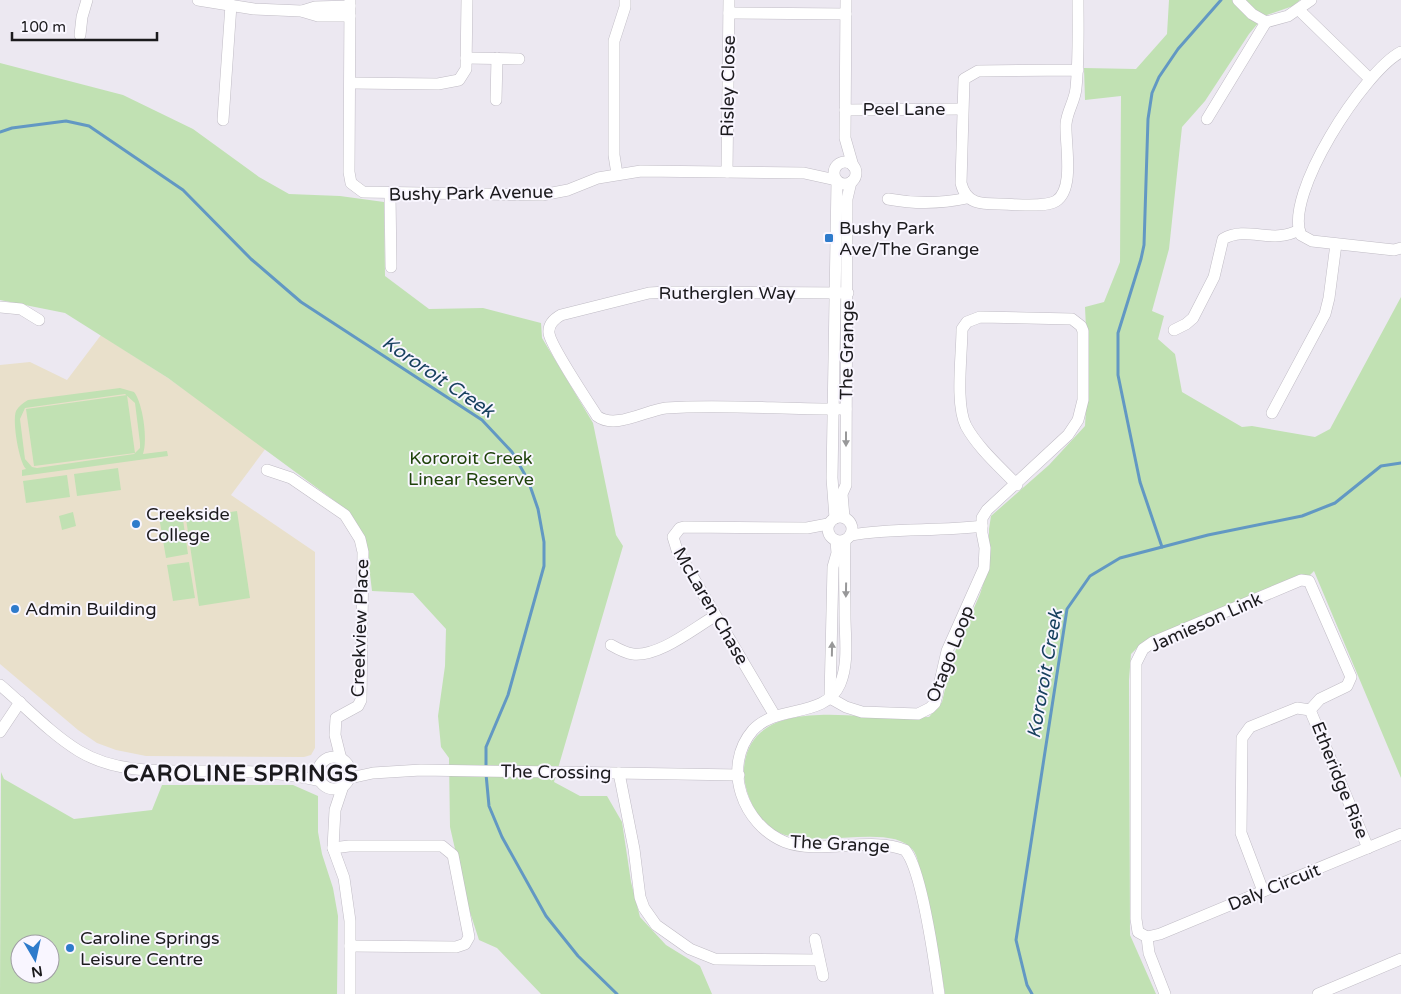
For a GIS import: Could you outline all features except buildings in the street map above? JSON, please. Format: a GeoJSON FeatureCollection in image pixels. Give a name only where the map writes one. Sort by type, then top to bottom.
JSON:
{"type":"FeatureCollection","features":[{"type":"Feature","properties":{"kind":"street"},"geometry":{"type":"LineString","coordinates":[[80,35],[82,17],[87,0]]}},
{"type":"Feature","properties":{"kind":"street"},"geometry":{"type":"LineString","coordinates":[[198,0],[301,11],[315,7],[350,7]]}},
{"type":"Feature","properties":{"kind":"street"},"geometry":{"type":"LineString","coordinates":[[350,83],[452,82],[463,75],[466,58],[467,0]]}},
{"type":"Feature","properties":{"kind":"street"},"geometry":{"type":"LineString","coordinates":[[616,174],[614,155],[614,41],[625,8],[625,0]]}},
{"type":"Feature","properties":{"kind":"street","name":"Risley Close"},"geometry":{"type":"LineString","coordinates":[[728,172],[729,0]]}},
{"type":"Feature","properties":{"kind":"street"},"geometry":{"type":"LineString","coordinates":[[845,138],[834,174],[837,181],[846,184],[852,182],[856,172],[845,138],[846,0]]}},
{"type":"Feature","properties":{"kind":"street"},"geometry":{"type":"LineString","coordinates":[[1078,0],[1078,70],[1076,91],[1068,108],[1066,124],[1067,184],[1062,196],[1050,203],[1039,204],[987,204],[967,198],[961,183],[964,79],[974,72],[1078,70]]}},
{"type":"Feature","properties":{"kind":"street"},"geometry":{"type":"LineString","coordinates":[[1238,0],[1252,14],[1266,22],[1279,20],[1299,10],[1311,0]]}},
{"type":"Feature","properties":{"kind":"street"},"geometry":{"type":"LineString","coordinates":[[223,120],[231,5]]}},
{"type":"Feature","properties":{"kind":"street","name":"Bushy Park Avenue"},"geometry":{"type":"LineString","coordinates":[[350,7],[349,172],[351,183],[363,192],[390,194],[542,195],[568,190],[616,174],[642,171],[804,173],[837,166]]}},
{"type":"Feature","properties":{"kind":"street"},"geometry":{"type":"LineString","coordinates":[[1299,10],[1370,79]]}},
{"type":"Feature","properties":{"kind":"street"},"geometry":{"type":"LineString","coordinates":[[729,13],[846,14]]}},
{"type":"Feature","properties":{"kind":"street"},"geometry":{"type":"LineString","coordinates":[[1207,120],[1266,22]]}},
{"type":"Feature","properties":{"kind":"street"},"geometry":{"type":"LineString","coordinates":[[1401,52],[1370,79],[1340,118],[1322,150],[1305,194],[1299,218],[1299,230],[1306,240],[1394,250],[1401,248]]}},
{"type":"Feature","properties":{"kind":"street"},"geometry":{"type":"LineString","coordinates":[[466,58],[519,59]]}},
{"type":"Feature","properties":{"kind":"street"},"geometry":{"type":"LineString","coordinates":[[496,100],[497,58]]}},
{"type":"Feature","properties":{"kind":"street","name":"Peel Lane"},"geometry":{"type":"LineString","coordinates":[[845,110],[962,109]]}},
{"type":"Feature","properties":{"kind":"street"},"geometry":{"type":"LineString","coordinates":[[837,166],[847,162],[853,166]]}},
{"type":"Feature","properties":{"kind":"street","name":"Bushy Park Avenue"},"geometry":{"type":"LineString","coordinates":[[804,173],[837,181]]}},
{"type":"Feature","properties":{"kind":"street","name":"The Grange"},"geometry":{"type":"LineString","coordinates":[[837,181],[842,207],[848,293],[846,485],[842,494],[840,529],[846,656],[841,682],[830,698],[821,704],[775,716],[758,725],[750,734],[742,748],[739,774],[741,798],[753,819],[773,836],[787,843],[802,845],[897,846],[905,850],[914,863],[930,938],[939,994]]}},
{"type":"Feature","properties":{"kind":"street","name":"The Grange"},"geometry":{"type":"LineString","coordinates":[[840,529],[832,478],[836,346],[834,293],[842,207],[852,182]]}},
{"type":"Feature","properties":{"kind":"street"},"geometry":{"type":"LineString","coordinates":[[390,194],[391,267]]}},
{"type":"Feature","properties":{"kind":"street"},"geometry":{"type":"LineString","coordinates":[[888,199],[909,203],[944,203],[967,198]]}},
{"type":"Feature","properties":{"kind":"street"},"geometry":{"type":"LineString","coordinates":[[1174,330],[1193,318],[1214,277],[1223,240],[1235,234],[1280,237],[1299,230]]}},
{"type":"Feature","properties":{"kind":"street"},"geometry":{"type":"LineString","coordinates":[[1272,413],[1324,314],[1329,298],[1336,244]]}},
{"type":"Feature","properties":{"kind":"street","name":"Rutherglen Way"},"geometry":{"type":"LineString","coordinates":[[846,409],[666,408],[615,421],[605,421],[597,416],[553,344],[549,331],[553,321],[561,314],[649,293],[848,293]]}},
{"type":"Feature","properties":{"kind":"street"},"geometry":{"type":"LineString","coordinates":[[0,307],[21,310],[39,320]]}},
{"type":"Feature","properties":{"kind":"street"},"geometry":{"type":"LineString","coordinates":[[982,526],[982,518],[987,510],[1017,485],[1068,435],[1078,420],[1083,400],[1083,331],[1081,326],[1072,320],[980,317],[967,322],[962,330],[961,401],[965,424],[980,444],[1017,485]]}},
{"type":"Feature","properties":{"kind":"street","name":"Creekview Place"},"geometry":{"type":"LineString","coordinates":[[267,470],[290,478],[345,515],[362,546],[362,700],[358,706],[337,716],[335,762]]}},
{"type":"Feature","properties":{"kind":"street","name":"McLaren Chase"},"geometry":{"type":"LineString","coordinates":[[775,716],[674,546],[674,537],[680,528],[956,530],[982,526]]}},
{"type":"Feature","properties":{"kind":"street","name":"Otago Loop"},"geometry":{"type":"LineString","coordinates":[[830,698],[846,707],[862,712],[918,714],[930,708],[937,696],[947,651],[984,568],[985,548],[982,526]]}},
{"type":"Feature","properties":{"kind":"street","name":"Jamieson Link"},"geometry":{"type":"LineString","coordinates":[[1146,937],[1138,932],[1136,919],[1136,662],[1143,649],[1153,642],[1301,580],[1309,581],[1351,677],[1347,686],[1320,699],[1310,710]]}},
{"type":"Feature","properties":{"kind":"street"},"geometry":{"type":"LineString","coordinates":[[611,645],[632,654],[643,654],[663,647],[715,616]]}},
{"type":"Feature","properties":{"kind":"street"},"geometry":{"type":"LineString","coordinates":[[0,685],[54,733],[80,751],[109,764],[142,770],[290,774],[325,785]]}},
{"type":"Feature","properties":{"kind":"street"},"geometry":{"type":"LineString","coordinates":[[0,732],[20,702]]}},
{"type":"Feature","properties":{"kind":"street","name":"Etheridge Rise"},"geometry":{"type":"LineString","coordinates":[[1264,891],[1241,833],[1242,738],[1250,726],[1297,708],[1310,710],[1368,848]]}},
{"type":"Feature","properties":{"kind":"street"},"geometry":{"type":"LineString","coordinates":[[290,774],[335,762]]}},
{"type":"Feature","properties":{"kind":"street"},"geometry":{"type":"LineString","coordinates":[[335,762],[347,782],[335,810],[333,848],[344,878],[350,921],[350,994]]}},
{"type":"Feature","properties":{"kind":"street"},"geometry":{"type":"LineString","coordinates":[[335,762],[325,785],[335,810]]}},
{"type":"Feature","properties":{"kind":"street","name":"The Crossing"},"geometry":{"type":"LineString","coordinates":[[335,762],[373,773]]}},
{"type":"Feature","properties":{"kind":"street","name":"The Crossing"},"geometry":{"type":"LineString","coordinates":[[325,785],[347,782],[373,773],[450,770],[739,774]]}},
{"type":"Feature","properties":{"kind":"street"},"geometry":{"type":"LineString","coordinates":[[619,773],[634,849],[640,897],[644,908],[656,925],[690,950],[715,959],[819,960]]}},
{"type":"Feature","properties":{"kind":"street","name":"Daly Circuit"},"geometry":{"type":"LineString","coordinates":[[1146,937],[1264,891],[1401,834]]}},
{"type":"Feature","properties":{"kind":"street"},"geometry":{"type":"LineString","coordinates":[[333,848],[368,846],[442,846],[447,848],[453,855],[469,937],[465,944],[456,947],[350,946]]}},
{"type":"Feature","properties":{"kind":"street"},"geometry":{"type":"LineString","coordinates":[[1146,937],[1149,953],[1165,994]]}},
{"type":"Feature","properties":{"kind":"street"},"geometry":{"type":"LineString","coordinates":[[815,939],[824,976]]}},
{"type":"Feature","properties":{"kind":"street"},"geometry":{"type":"LineString","coordinates":[[1318,994],[1401,959]]}},
{"type":"Feature","properties":{"kind":"shaded area","name":"Creekside College"},"geometry":{"type":"Polygon","coordinates":[[[101,335],[168,378],[266,448],[231,495],[315,552],[315,748],[311,755],[304,757],[146,756],[116,750],[97,743],[78,730],[0,664],[0,365],[30,362],[67,380],[101,335]]]}},
{"type":"Feature","properties":{"kind":"green space"},"geometry":{"type":"Polygon","coordinates":[[[1169,0],[1300,0],[1293,6],[1264,16],[1249,34],[1205,101],[1182,127],[1169,249],[1152,311],[1164,316],[1158,339],[1175,354],[1182,392],[1242,427],[1252,426],[1315,437],[1330,429],[1401,297],[1401,778],[1314,571],[1309,576],[1226,606],[1142,643],[1131,654],[1129,680],[1130,935],[1156,994],[945,994],[928,905],[913,850],[901,841],[885,837],[823,839],[802,838],[783,834],[768,826],[758,814],[747,792],[744,768],[750,745],[763,730],[782,721],[804,716],[828,715],[895,718],[929,717],[942,702],[952,659],[980,594],[989,566],[991,516],[1049,465],[1085,426],[1088,372],[1085,307],[1104,302],[1120,262],[1121,96],[1085,100],[1084,68],[1136,69],[1167,34],[1169,0]]]}},
{"type":"Feature","properties":{"kind":"green space","name":"Kororoit Creek Linear Reserve"},"geometry":{"type":"Polygon","coordinates":[[[0,63],[123,95],[193,129],[259,177],[289,194],[340,196],[384,202],[385,276],[429,309],[483,308],[541,323],[542,338],[593,423],[616,535],[623,546],[554,782],[580,796],[607,796],[622,822],[631,882],[640,917],[666,945],[700,966],[712,994],[541,994],[497,948],[479,940],[468,906],[450,827],[449,758],[441,747],[438,716],[445,666],[446,629],[413,593],[372,591],[366,541],[347,510],[168,378],[65,313],[0,300],[0,63]]]}},
{"type":"Feature","properties":{"kind":"green space"},"geometry":{"type":"Polygon","coordinates":[[[120,388],[134,392],[140,404],[144,422],[145,440],[143,454],[167,451],[168,456],[22,476],[22,470],[26,469],[19,450],[15,416],[18,408],[28,400],[120,388]],[[125,394],[25,408],[20,419],[25,459],[32,467],[37,468],[134,454],[140,448],[135,403],[125,394]]]}},
{"type":"Feature","properties":{"kind":"green space"},"geometry":{"type":"Polygon","coordinates":[[[127,395],[135,453],[34,466],[26,409],[127,395]]]}},
{"type":"Feature","properties":{"kind":"green space"},"geometry":{"type":"Polygon","coordinates":[[[118,468],[121,490],[77,496],[74,474],[118,468]]]}},
{"type":"Feature","properties":{"kind":"green space"},"geometry":{"type":"Polygon","coordinates":[[[67,475],[70,497],[26,503],[23,481],[67,475]]]}},
{"type":"Feature","properties":{"kind":"green space"},"geometry":{"type":"Polygon","coordinates":[[[237,511],[250,598],[199,606],[186,519],[237,511]]]}},
{"type":"Feature","properties":{"kind":"green space"},"geometry":{"type":"Polygon","coordinates":[[[73,512],[76,526],[62,530],[59,516],[73,512]]]}},
{"type":"Feature","properties":{"kind":"green space"},"geometry":{"type":"Polygon","coordinates":[[[182,513],[188,554],[166,558],[159,517],[182,513]]]}},
{"type":"Feature","properties":{"kind":"green space"},"geometry":{"type":"Polygon","coordinates":[[[189,562],[195,598],[173,601],[167,565],[189,562]]]}},
{"type":"Feature","properties":{"kind":"green space"},"geometry":{"type":"Polygon","coordinates":[[[1,772],[4,779],[74,819],[152,810],[162,785],[293,785],[318,796],[318,832],[322,854],[333,888],[338,916],[337,994],[0,994],[1,772]]]}},
{"type":"Feature","properties":{"kind":"waterway"},"geometry":{"type":"LineString","coordinates":[[1162,547],[1140,482],[1118,375],[1118,333],[1144,245],[1148,119],[1152,93],[1159,77],[1178,49],[1221,0]]}},
{"type":"Feature","properties":{"kind":"waterway","name":"Kororoit Creek"},"geometry":{"type":"LineString","coordinates":[[0,132],[12,128],[66,121],[89,126],[183,190],[251,259],[301,302],[482,420],[512,452],[528,480],[538,509],[544,542],[544,566],[508,695],[486,747],[486,767]]}},
{"type":"Feature","properties":{"kind":"waterway","name":"Kororoit Creek"},"geometry":{"type":"LineString","coordinates":[[1032,994],[1027,985],[1016,940],[1067,609],[1090,576],[1120,558],[1208,535],[1302,516],[1335,503],[1381,466],[1401,463]]}},
{"type":"Feature","properties":{"kind":"waterway","name":"Kororoit Creek"},"geometry":{"type":"LineString","coordinates":[[486,774],[489,806],[502,837],[546,916],[578,956],[617,994]]}},
{"type":"Feature","properties":{"kind":"place","name":"Bushy Park Ave/The Grange"},"geometry":{"type":"Point","coordinates":[829,238]}},
{"type":"Feature","properties":{"kind":"place","name":"Creekside College"},"geometry":{"type":"Point","coordinates":[136,524]}},
{"type":"Feature","properties":{"kind":"place","name":"Admin Building"},"geometry":{"type":"Point","coordinates":[15,609]}},
{"type":"Feature","properties":{"kind":"place","name":"Caroline Springs Leisure Centre"},"geometry":{"type":"Point","coordinates":[70,948]}},
{"type":"Feature","properties":{"kind":"district","name":"CAROLINE SPRINGS"},"geometry":{"type":"Point","coordinates":[241,774]}}]}
